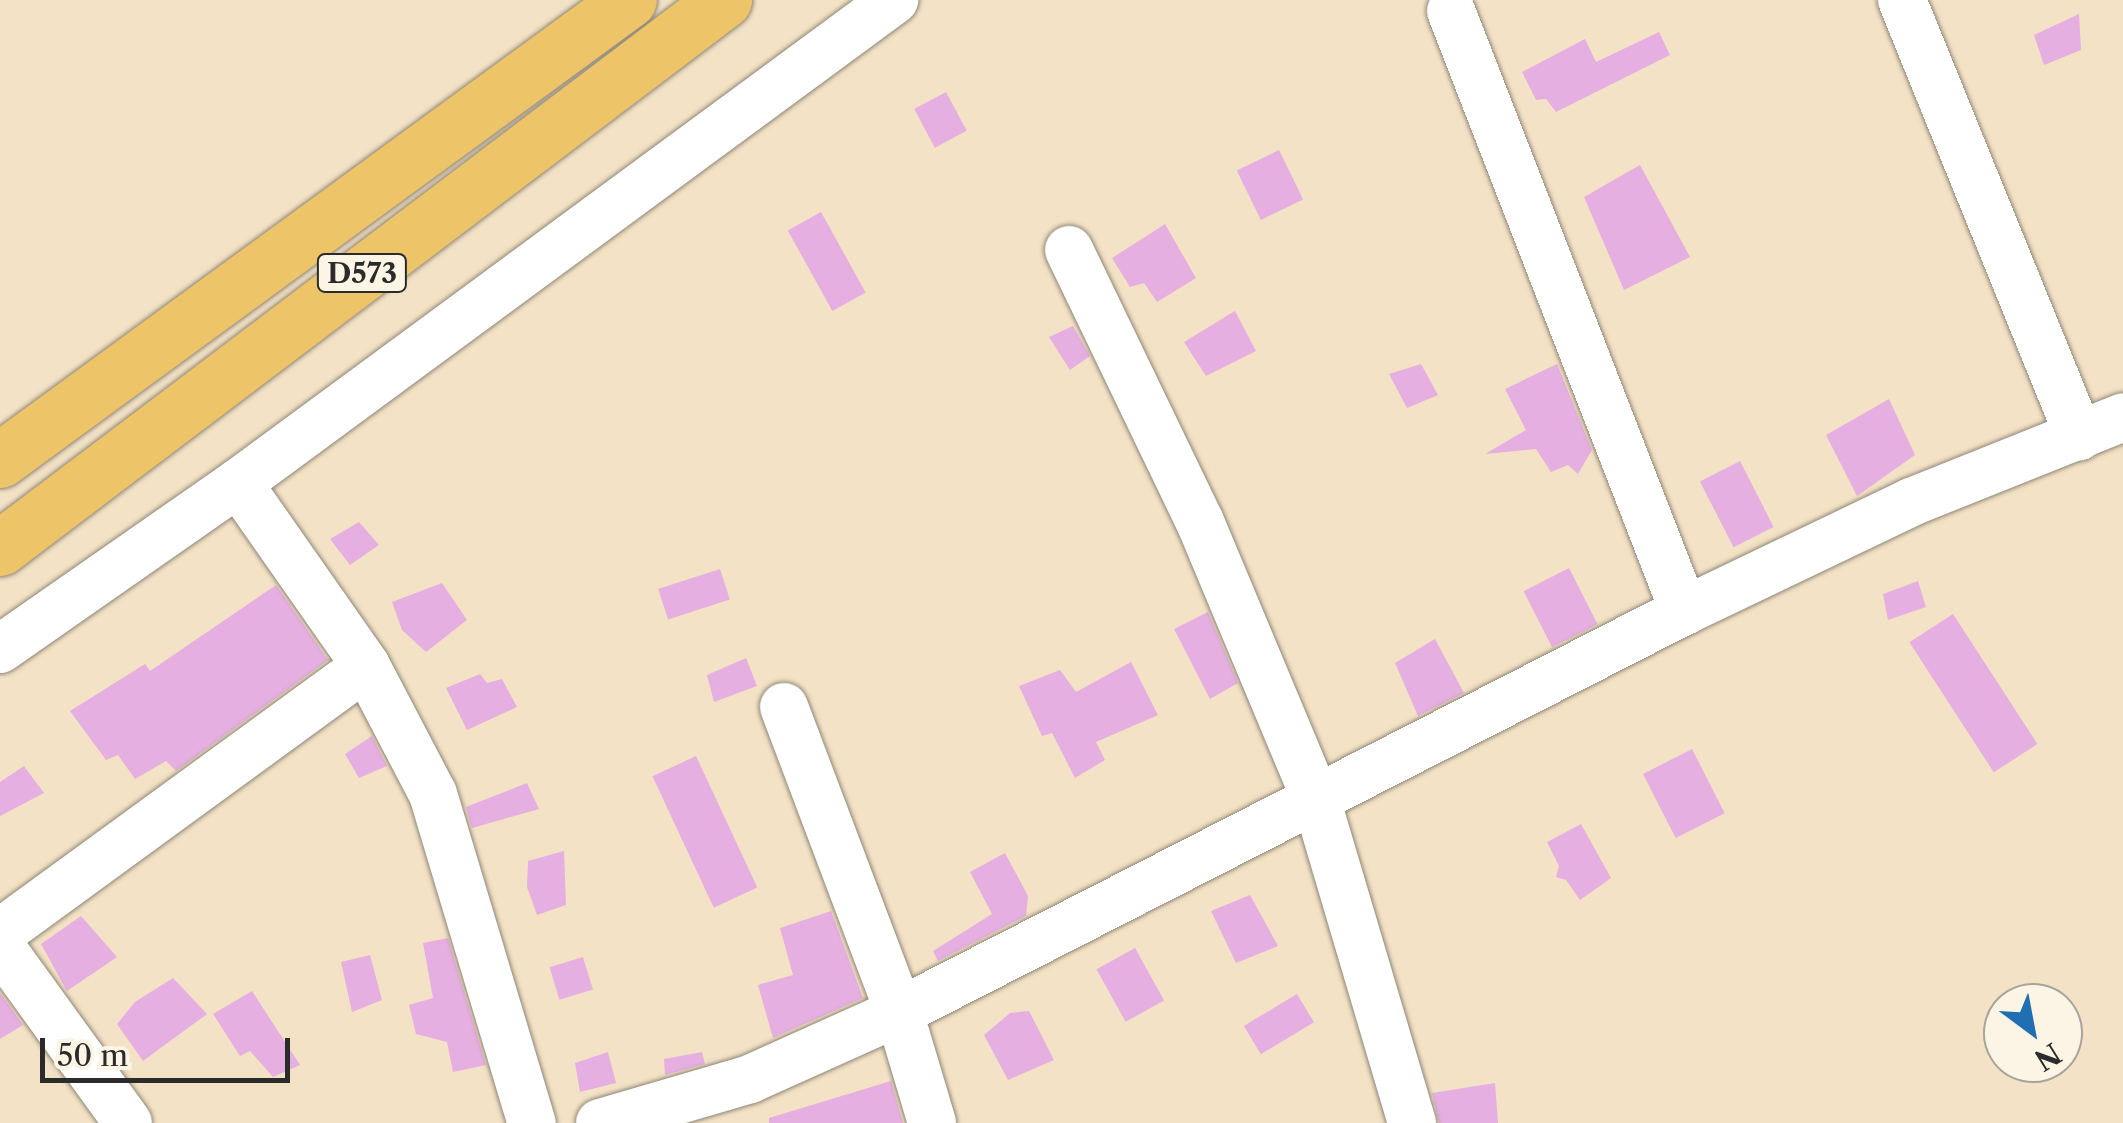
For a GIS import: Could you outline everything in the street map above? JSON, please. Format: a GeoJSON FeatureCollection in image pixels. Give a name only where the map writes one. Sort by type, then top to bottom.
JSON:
{"type":"FeatureCollection","features":[{"type":"Feature","properties":{"kind":"highway","name":"D573"},"geometry":{"type":"LineString","coordinates":[[0,460],[629,0]]}},
{"type":"Feature","properties":{"kind":"highway","name":"D573"},"geometry":{"type":"LineString","coordinates":[[0,548],[724,0]]}},
{"type":"Feature","properties":{"kind":"street"},"geometry":{"type":"LineString","coordinates":[[0,650],[238,483],[894,0]]}},
{"type":"Feature","properties":{"kind":"street"},"geometry":{"type":"LineString","coordinates":[[1902,0],[2079,436]]}},
{"type":"Feature","properties":{"kind":"street"},"geometry":{"type":"LineString","coordinates":[[1451,11],[1684,610]]}},
{"type":"Feature","properties":{"kind":"street"},"geometry":{"type":"LineString","coordinates":[[1069,250],[1200,522],[1317,802],[1412,1123]]}},
{"type":"Feature","properties":{"kind":"street"},"geometry":{"type":"LineString","coordinates":[[600,1123],[750,1079],[899,1012],[1317,802],[1684,610],[1911,502],[2123,417]]}},
{"type":"Feature","properties":{"kind":"street"},"geometry":{"type":"LineString","coordinates":[[238,483],[366,666],[432,794],[532,1123]]}},
{"type":"Feature","properties":{"kind":"street"},"geometry":{"type":"LineString","coordinates":[[0,934],[366,666]]}},
{"type":"Feature","properties":{"kind":"street"},"geometry":{"type":"LineString","coordinates":[[784,707],[899,1012],[932,1123]]}},
{"type":"Feature","properties":{"kind":"street"},"geometry":{"type":"LineString","coordinates":[[0,946],[128,1123]]}},
{"type":"Feature","properties":{"kind":"building"},"geometry":{"type":"Polygon","coordinates":[[[2079,14],[2081,50],[2044,65],[2034,35],[2079,14]]]}},
{"type":"Feature","properties":{"kind":"building"},"geometry":{"type":"Polygon","coordinates":[[[1659,32],[1670,55],[1556,112],[1546,99],[1536,100],[1522,72],[1585,39],[1596,62],[1659,32]]]}},
{"type":"Feature","properties":{"kind":"building"},"geometry":{"type":"Polygon","coordinates":[[[946,92],[967,131],[935,148],[914,109],[946,92]]]}},
{"type":"Feature","properties":{"kind":"building"},"geometry":{"type":"Polygon","coordinates":[[[1279,150],[1303,199],[1261,220],[1237,171],[1279,150]]]}},
{"type":"Feature","properties":{"kind":"building"},"geometry":{"type":"Polygon","coordinates":[[[1640,165],[1690,257],[1624,290],[1584,197],[1640,165]]]}},
{"type":"Feature","properties":{"kind":"building"},"geometry":{"type":"Polygon","coordinates":[[[821,212],[866,292],[832,311],[788,230],[821,212]]]}},
{"type":"Feature","properties":{"kind":"building"},"geometry":{"type":"Polygon","coordinates":[[[1165,224],[1196,278],[1157,302],[1144,283],[1130,287],[1112,258],[1165,224]]]}},
{"type":"Feature","properties":{"kind":"building"},"geometry":{"type":"Polygon","coordinates":[[[1235,311],[1256,351],[1206,376],[1184,342],[1235,311]]]}},
{"type":"Feature","properties":{"kind":"building"},"geometry":{"type":"Polygon","coordinates":[[[1073,326],[1090,356],[1070,370],[1049,337],[1073,326]]]}},
{"type":"Feature","properties":{"kind":"building"},"geometry":{"type":"Polygon","coordinates":[[[1421,364],[1438,395],[1407,408],[1389,374],[1421,364]]]}},
{"type":"Feature","properties":{"kind":"building"},"geometry":{"type":"Polygon","coordinates":[[[1557,364],[1592,450],[1578,474],[1568,465],[1551,472],[1536,449],[1485,454],[1526,430],[1505,389],[1557,364]]]}},
{"type":"Feature","properties":{"kind":"building"},"geometry":{"type":"Polygon","coordinates":[[[1889,399],[1915,455],[1857,496],[1826,435],[1889,399]]]}},
{"type":"Feature","properties":{"kind":"building"},"geometry":{"type":"Polygon","coordinates":[[[1740,461],[1774,527],[1734,547],[1700,481],[1740,461]]]}},
{"type":"Feature","properties":{"kind":"building"},"geometry":{"type":"Polygon","coordinates":[[[359,522],[379,545],[350,565],[330,539],[359,522]]]}},
{"type":"Feature","properties":{"kind":"building"},"geometry":{"type":"Polygon","coordinates":[[[1569,568],[1598,624],[1552,647],[1524,591],[1569,568]]]}},
{"type":"Feature","properties":{"kind":"building"},"geometry":{"type":"Polygon","coordinates":[[[720,569],[730,599],[668,620],[658,589],[720,569]]]}},
{"type":"Feature","properties":{"kind":"building"},"geometry":{"type":"Polygon","coordinates":[[[1918,581],[1926,607],[1888,620],[1883,594],[1918,581]]]}},
{"type":"Feature","properties":{"kind":"building"},"geometry":{"type":"Polygon","coordinates":[[[442,583],[467,620],[426,652],[402,630],[392,602],[442,583]]]}},
{"type":"Feature","properties":{"kind":"building"},"geometry":{"type":"Polygon","coordinates":[[[276,585],[328,660],[176,771],[166,761],[135,779],[118,755],[106,760],[70,711],[145,664],[150,671],[276,585]]]}},
{"type":"Feature","properties":{"kind":"building"},"geometry":{"type":"Polygon","coordinates":[[[1208,612],[1238,683],[1210,699],[1174,629],[1208,612]]]}},
{"type":"Feature","properties":{"kind":"building"},"geometry":{"type":"Polygon","coordinates":[[[1953,614],[2037,744],[1994,772],[1909,642],[1953,614]]]}},
{"type":"Feature","properties":{"kind":"building"},"geometry":{"type":"Polygon","coordinates":[[[1435,639],[1464,693],[1418,716],[1395,663],[1435,639]]]}},
{"type":"Feature","properties":{"kind":"building"},"geometry":{"type":"Polygon","coordinates":[[[746,658],[757,686],[714,702],[707,675],[746,658]]]}},
{"type":"Feature","properties":{"kind":"building"},"geometry":{"type":"Polygon","coordinates":[[[1131,662],[1158,715],[1096,742],[1105,760],[1075,778],[1052,733],[1042,736],[1019,686],[1060,670],[1076,692],[1131,662]]]}},
{"type":"Feature","properties":{"kind":"building"},"geometry":{"type":"Polygon","coordinates":[[[480,674],[487,683],[502,679],[517,707],[467,730],[446,688],[480,674]]]}},
{"type":"Feature","properties":{"kind":"building"},"geometry":{"type":"Polygon","coordinates":[[[372,736],[387,766],[359,778],[345,754],[372,736]]]}},
{"type":"Feature","properties":{"kind":"building"},"geometry":{"type":"Polygon","coordinates":[[[1692,749],[1725,813],[1676,838],[1643,774],[1692,749]]]}},
{"type":"Feature","properties":{"kind":"building"},"geometry":{"type":"Polygon","coordinates":[[[696,756],[757,887],[714,908],[652,776],[696,756]]]}},
{"type":"Feature","properties":{"kind":"building"},"geometry":{"type":"Polygon","coordinates":[[[24,766],[44,793],[0,816],[0,782],[24,766]]]}},
{"type":"Feature","properties":{"kind":"building"},"geometry":{"type":"Polygon","coordinates":[[[527,783],[539,809],[472,828],[466,807],[527,783]]]}},
{"type":"Feature","properties":{"kind":"building"},"geometry":{"type":"Polygon","coordinates":[[[1581,824],[1611,878],[1580,900],[1566,880],[1556,877],[1559,866],[1547,842],[1581,824]]]}},
{"type":"Feature","properties":{"kind":"building"},"geometry":{"type":"Polygon","coordinates":[[[564,851],[566,905],[537,915],[527,887],[528,861],[564,851]]]}},
{"type":"Feature","properties":{"kind":"building"},"geometry":{"type":"Polygon","coordinates":[[[1005,853],[1028,896],[1026,916],[938,961],[933,951],[992,914],[970,872],[1005,853]]]}},
{"type":"Feature","properties":{"kind":"building"},"geometry":{"type":"Polygon","coordinates":[[[1250,895],[1278,946],[1236,963],[1211,911],[1250,895]]]}},
{"type":"Feature","properties":{"kind":"building"},"geometry":{"type":"Polygon","coordinates":[[[831,911],[863,998],[773,1038],[758,985],[793,975],[780,928],[831,911]]]}},
{"type":"Feature","properties":{"kind":"building"},"geometry":{"type":"Polygon","coordinates":[[[81,916],[117,957],[67,991],[41,944],[81,916]]]}},
{"type":"Feature","properties":{"kind":"building"},"geometry":{"type":"Polygon","coordinates":[[[448,938],[486,1065],[453,1072],[447,1042],[416,1034],[409,1005],[433,998],[423,943],[448,938]]]}},
{"type":"Feature","properties":{"kind":"building"},"geometry":{"type":"Polygon","coordinates":[[[1135,948],[1164,1000],[1126,1022],[1097,969],[1135,948]]]}},
{"type":"Feature","properties":{"kind":"building"},"geometry":{"type":"Polygon","coordinates":[[[370,955],[382,1000],[352,1012],[341,962],[370,955]]]}},
{"type":"Feature","properties":{"kind":"building"},"geometry":{"type":"Polygon","coordinates":[[[583,957],[593,990],[559,1000],[550,967],[583,957]]]}},
{"type":"Feature","properties":{"kind":"building"},"geometry":{"type":"Polygon","coordinates":[[[173,978],[207,1014],[143,1061],[117,1024],[135,1002],[173,978]]]}},
{"type":"Feature","properties":{"kind":"building"},"geometry":{"type":"Polygon","coordinates":[[[252,991],[300,1065],[273,1077],[250,1051],[240,1056],[213,1014],[252,991]]]}},
{"type":"Feature","properties":{"kind":"building"},"geometry":{"type":"Polygon","coordinates":[[[0,993],[23,1025],[0,1039],[0,993]]]}},
{"type":"Feature","properties":{"kind":"building"},"geometry":{"type":"Polygon","coordinates":[[[1297,994],[1314,1022],[1261,1054],[1244,1026],[1297,994]]]}},
{"type":"Feature","properties":{"kind":"building"},"geometry":{"type":"Polygon","coordinates":[[[1029,1011],[1054,1060],[1008,1080],[984,1035],[1010,1013],[1029,1011]]]}},
{"type":"Feature","properties":{"kind":"building"},"geometry":{"type":"Polygon","coordinates":[[[608,1052],[616,1083],[580,1092],[575,1063],[608,1052]]]}},
{"type":"Feature","properties":{"kind":"building"},"geometry":{"type":"Polygon","coordinates":[[[702,1052],[705,1064],[665,1075],[664,1059],[702,1052]]]}},
{"type":"Feature","properties":{"kind":"building"},"geometry":{"type":"Polygon","coordinates":[[[891,1081],[903,1123],[769,1123],[769,1118],[891,1081]]]}},
{"type":"Feature","properties":{"kind":"building"},"geometry":{"type":"Polygon","coordinates":[[[1495,1083],[1498,1123],[1439,1123],[1432,1093],[1495,1083]]]}}]}
